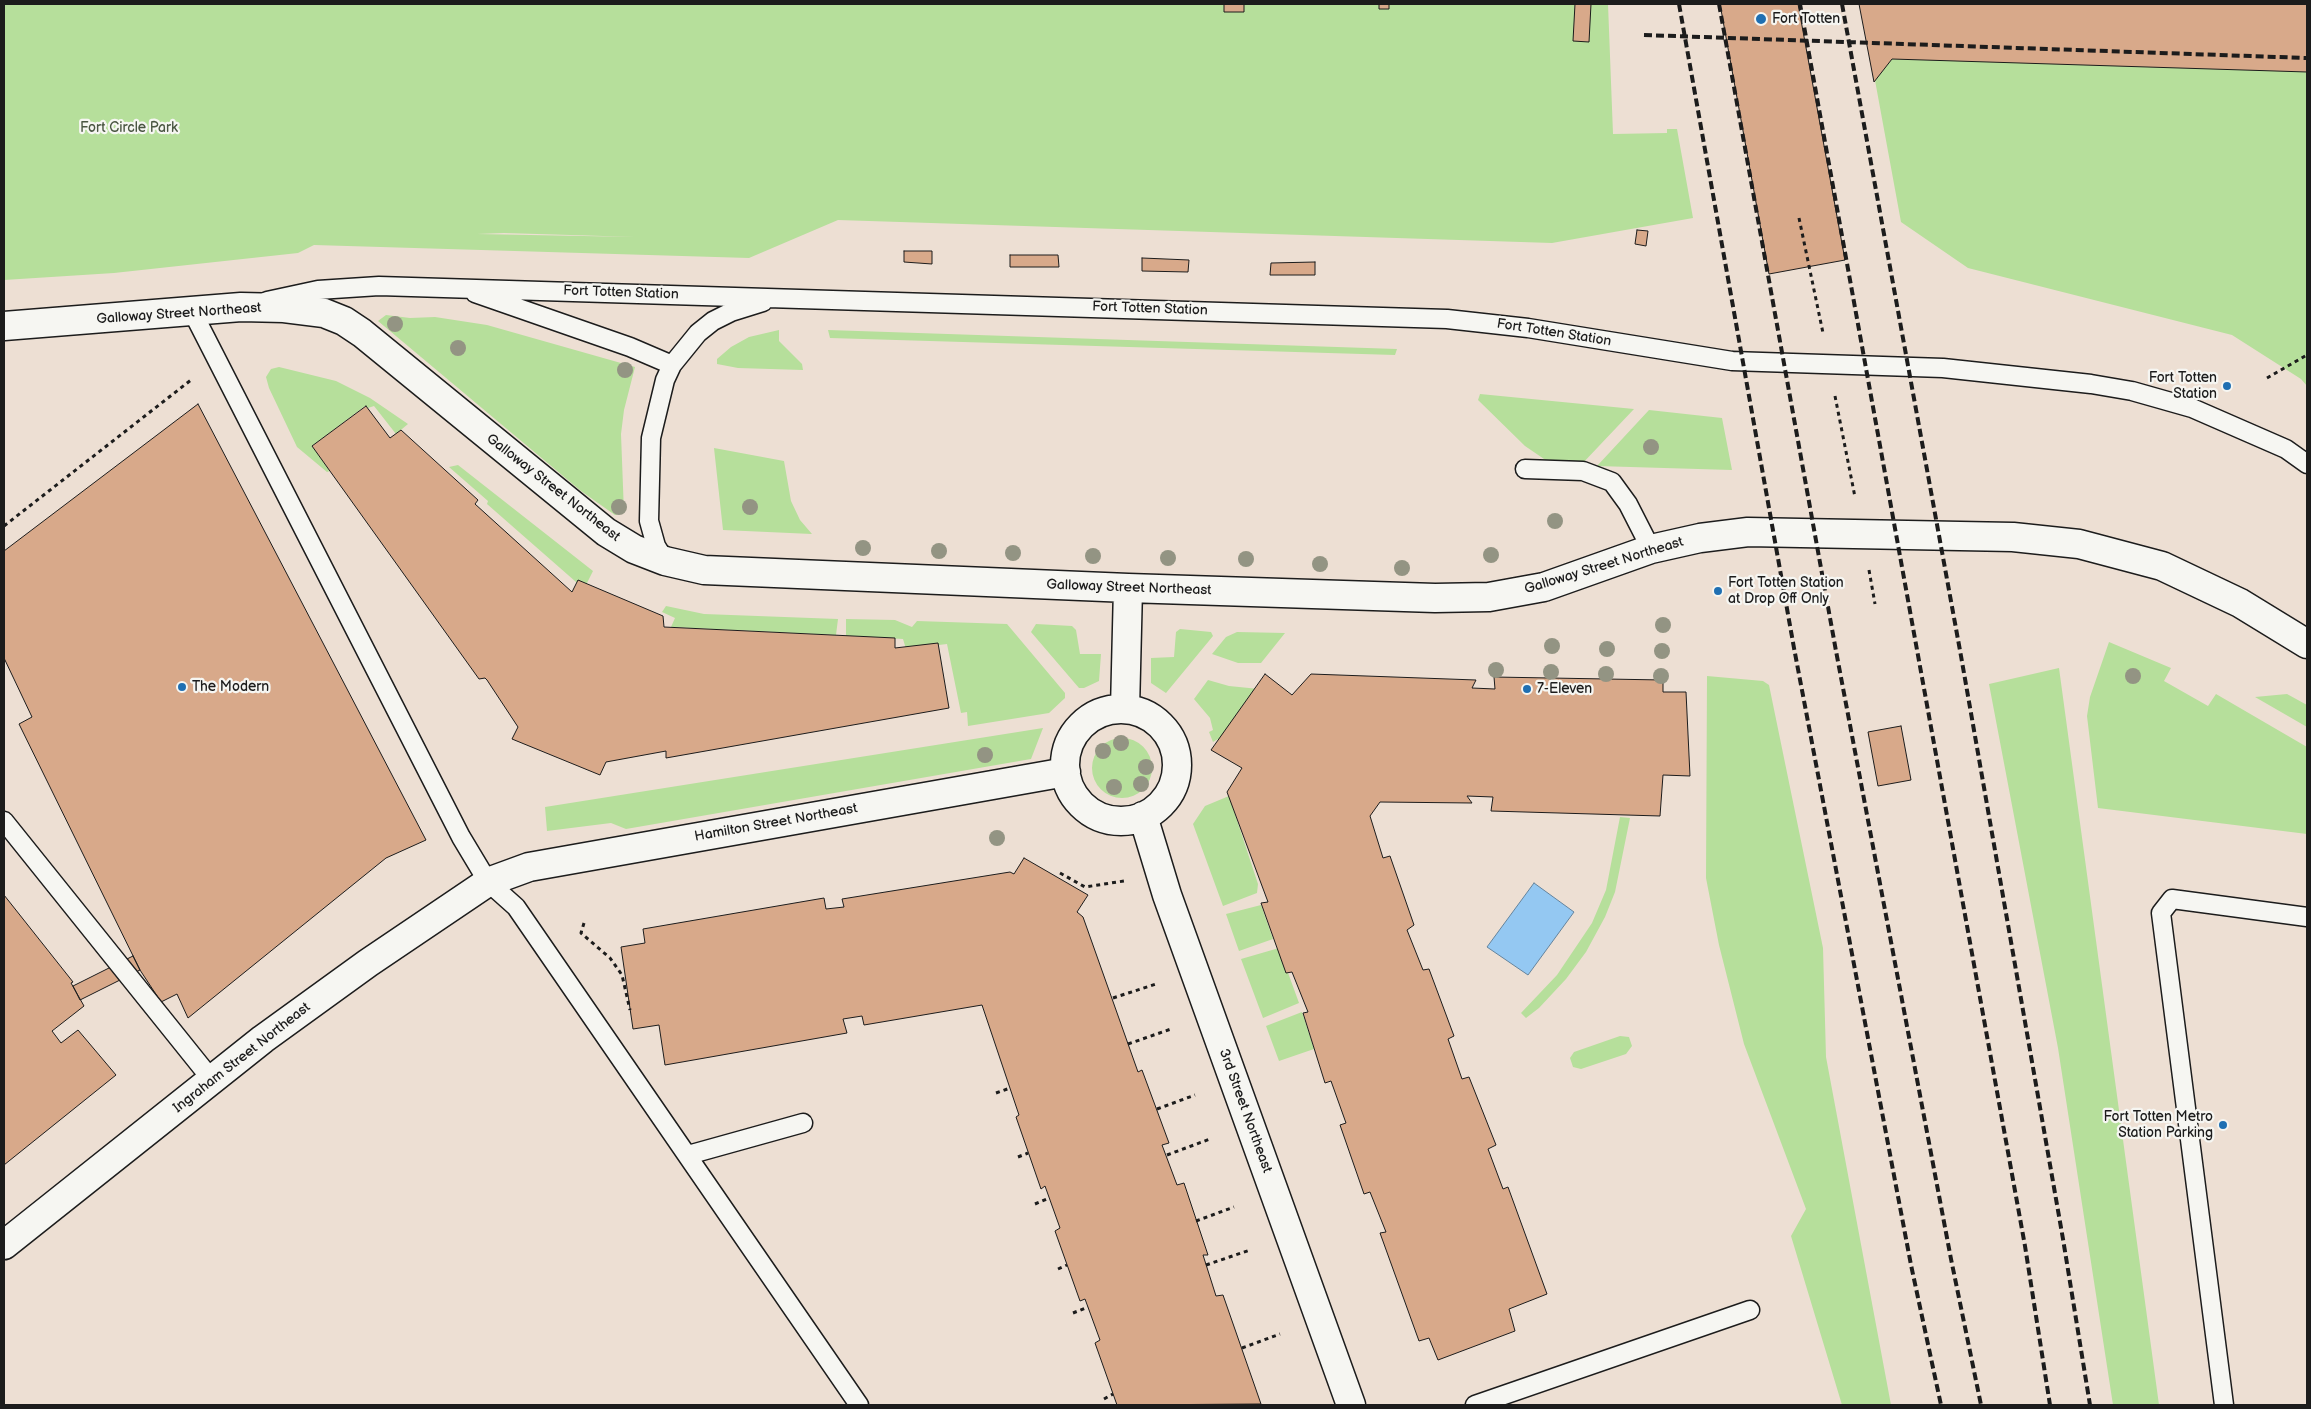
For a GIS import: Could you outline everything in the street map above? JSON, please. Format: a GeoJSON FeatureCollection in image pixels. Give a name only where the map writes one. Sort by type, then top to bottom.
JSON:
{"type":"FeatureCollection","features":[{"type":"Feature","properties":{"kind":"street","name":"Galloway Street Northeast"},"geometry":{"type":"LineString","coordinates":[[4,326],[241,307],[305,310],[324,313],[344,321],[362,333],[606,532],[634,549],[665,561],[697,569],[730,573],[1128,588],[1435,598],[1489,597],[1544,587],[1651,549],[1700,538],[1748,532],[2013,537],[2079,544],[2162,566],[2240,603],[2307,644]]}},
{"type":"Feature","properties":{"kind":"street"},"geometry":{"type":"LineString","coordinates":[[1125,709],[1128,588]]}},
{"type":"Feature","properties":{"kind":"street"},"geometry":{"type":"LineString","coordinates":[[1125,709],[1144,714],[1159,723],[1170,738],[1176,756],[1176,774],[1170,792],[1159,806],[1143,816],[1126,821],[1094,814],[1080,803],[1070,788],[1066,772],[1066,756],[1071,740],[1080,726],[1093,717],[1109,710],[1125,709]]}},
{"type":"Feature","properties":{"kind":"street","name":"Hamilton Street Northeast"},"geometry":{"type":"LineString","coordinates":[[488,882],[536,866],[1066,772]]}},
{"type":"Feature","properties":{"kind":"street","name":"3rd Street Northeast"},"geometry":{"type":"LineString","coordinates":[[1143,816],[1167,895],[1351,1405]]}},
{"type":"Feature","properties":{"kind":"street","name":"Ingraham Street Northeast"},"geometry":{"type":"LineString","coordinates":[[4,1246],[263,1039],[368,963],[488,882]]}},
{"type":"Feature","properties":{"kind":"lane","name":"Fort Totten Station"},"geometry":{"type":"LineString","coordinates":[[241,307],[295,294],[347,287],[460,288],[1447,319],[1528,328],[1732,361],[1943,368],[2091,384],[2132,392],[2192,408],[2286,449],[2307,464]]}},
{"type":"Feature","properties":{"kind":"lane","name":"Fort Totten Station"},"geometry":{"type":"LineString","coordinates":[[460,288],[630,347],[672,365]]}},
{"type":"Feature","properties":{"kind":"lane","name":"Fort Totten Station"},"geometry":{"type":"LineString","coordinates":[[665,561],[656,546],[649,520],[650,454],[660,397],[672,365],[698,332],[713,321],[731,312],[782,298]]}},
{"type":"Feature","properties":{"kind":"lane"},"geometry":{"type":"LineString","coordinates":[[192,311],[461,837],[488,882],[516,907],[859,1405]]}},
{"type":"Feature","properties":{"kind":"lane"},"geometry":{"type":"LineString","coordinates":[[1525,469],[1583,471],[1612,482],[1628,504],[1651,549]]}},
{"type":"Feature","properties":{"kind":"lane"},"geometry":{"type":"LineString","coordinates":[[4,821],[212,1080]]}},
{"type":"Feature","properties":{"kind":"lane"},"geometry":{"type":"LineString","coordinates":[[2224,1405],[2161,913],[2172,899],[2307,917]]}},
{"type":"Feature","properties":{"kind":"lane"},"geometry":{"type":"LineString","coordinates":[[688,1155],[803,1123]]}},
{"type":"Feature","properties":{"kind":"lane"},"geometry":{"type":"LineString","coordinates":[[1476,1405],[1750,1310]]}},
{"type":"Feature","properties":{"kind":"path"},"geometry":{"type":"LineString","coordinates":[[1799,218],[1875,604]]}},
{"type":"Feature","properties":{"kind":"path"},"geometry":{"type":"LineString","coordinates":[[2268,378],[2307,355]]}},
{"type":"Feature","properties":{"kind":"path"},"geometry":{"type":"LineString","coordinates":[[4,526],[191,380],[188,376]]}},
{"type":"Feature","properties":{"kind":"path"},"geometry":{"type":"LineString","coordinates":[[1060,874],[1085,887],[1127,880]]}},
{"type":"Feature","properties":{"kind":"path"},"geometry":{"type":"LineString","coordinates":[[584,924],[581,933],[610,958],[622,975],[630,1010]]}},
{"type":"Feature","properties":{"kind":"path"},"geometry":{"type":"LineString","coordinates":[[1112,998],[1156,984]]}},
{"type":"Feature","properties":{"kind":"path"},"geometry":{"type":"LineString","coordinates":[[1128,1044],[1171,1029]]}},
{"type":"Feature","properties":{"kind":"path"},"geometry":{"type":"LineString","coordinates":[[996,1093],[1010,1088]]}},
{"type":"Feature","properties":{"kind":"path"},"geometry":{"type":"LineString","coordinates":[[1157,1109],[1195,1095]]}},
{"type":"Feature","properties":{"kind":"path"},"geometry":{"type":"LineString","coordinates":[[1167,1155],[1210,1139]]}},
{"type":"Feature","properties":{"kind":"path"},"geometry":{"type":"LineString","coordinates":[[1018,1157],[1028,1153]]}},
{"type":"Feature","properties":{"kind":"path"},"geometry":{"type":"LineString","coordinates":[[1035,1204],[1049,1198]]}},
{"type":"Feature","properties":{"kind":"path"},"geometry":{"type":"LineString","coordinates":[[1196,1221],[1234,1207]]}},
{"type":"Feature","properties":{"kind":"path"},"geometry":{"type":"LineString","coordinates":[[1206,1265],[1250,1250]]}},
{"type":"Feature","properties":{"kind":"path"},"geometry":{"type":"LineString","coordinates":[[1058,1269],[1067,1265]]}},
{"type":"Feature","properties":{"kind":"path"},"geometry":{"type":"LineString","coordinates":[[1073,1313],[1088,1307]]}},
{"type":"Feature","properties":{"kind":"path"},"geometry":{"type":"LineString","coordinates":[[1242,1348],[1280,1334]]}},
{"type":"Feature","properties":{"kind":"path"},"geometry":{"type":"LineString","coordinates":[[1104,1399],[1113,1394]]}},
{"type":"Feature","properties":{"kind":"green space","name":"Fort Circle Park"},"geometry":{"type":"Polygon","coordinates":[[[4,4],[1608,4],[1613,134],[1667,133],[1667,129],[1677,129],[1693,218],[1552,243],[838,220],[749,258],[314,245],[298,253],[114,273],[4,280],[4,4]],[[504,233],[477,234],[636,237],[504,233]]]}},
{"type":"Feature","properties":{"kind":"green space"},"geometry":{"type":"Polygon","coordinates":[[[1861,4],[2307,4],[2307,386],[2301,379],[2232,335],[1968,268],[1901,222],[1861,4]]]}},
{"type":"Feature","properties":{"kind":"green space"},"geometry":{"type":"Polygon","coordinates":[[[386,315],[410,318],[435,317],[487,325],[635,367],[624,410],[621,434],[624,513],[615,515],[581,491],[378,321],[386,315]]]}},
{"type":"Feature","properties":{"kind":"green space"},"geometry":{"type":"Polygon","coordinates":[[[779,330],[779,341],[802,364],[803,370],[738,368],[717,364],[717,359],[731,347],[749,337],[779,330]]]}},
{"type":"Feature","properties":{"kind":"green space"},"geometry":{"type":"Polygon","coordinates":[[[828,330],[1397,349],[1395,355],[830,338],[828,330]]]}},
{"type":"Feature","properties":{"kind":"green space"},"geometry":{"type":"Polygon","coordinates":[[[279,367],[336,381],[370,398],[408,424],[396,434],[374,406],[368,408],[365,406],[312,446],[330,471],[327,472],[297,447],[269,388],[266,377],[271,369],[279,367]]]}},
{"type":"Feature","properties":{"kind":"green space"},"geometry":{"type":"Polygon","coordinates":[[[1480,394],[1634,409],[1581,465],[1557,464],[1547,461],[1525,446],[1478,400],[1480,394]]]}},
{"type":"Feature","properties":{"kind":"green space"},"geometry":{"type":"Polygon","coordinates":[[[1649,410],[1722,418],[1732,470],[1597,466],[1649,410]]]}},
{"type":"Feature","properties":{"kind":"green space"},"geometry":{"type":"Polygon","coordinates":[[[714,448],[784,461],[791,501],[800,520],[812,534],[723,530],[714,448]]]}},
{"type":"Feature","properties":{"kind":"green space"},"geometry":{"type":"Polygon","coordinates":[[[458,465],[593,571],[584,589],[487,504],[488,501],[449,467],[458,465]]]}},
{"type":"Feature","properties":{"kind":"green space"},"geometry":{"type":"Polygon","coordinates":[[[666,606],[704,614],[838,619],[836,635],[671,627],[675,618],[662,612],[666,606]]]}},
{"type":"Feature","properties":{"kind":"green space"},"geometry":{"type":"Polygon","coordinates":[[[846,619],[895,620],[912,627],[917,621],[1007,624],[1065,693],[1065,698],[1049,713],[968,726],[967,712],[961,713],[947,644],[906,649],[903,639],[846,636],[846,619]]]}},
{"type":"Feature","properties":{"kind":"green space"},"geometry":{"type":"Polygon","coordinates":[[[1036,624],[1072,626],[1076,630],[1080,654],[1101,654],[1099,681],[1084,688],[1079,688],[1031,632],[1036,624]]]}},
{"type":"Feature","properties":{"kind":"green space"},"geometry":{"type":"Polygon","coordinates":[[[1180,629],[1211,632],[1213,636],[1166,693],[1151,683],[1151,658],[1174,657],[1176,632],[1180,629]]]}},
{"type":"Feature","properties":{"kind":"green space"},"geometry":{"type":"Polygon","coordinates":[[[1237,632],[1285,633],[1261,663],[1238,663],[1212,654],[1226,637],[1237,632]]]}},
{"type":"Feature","properties":{"kind":"green space"},"geometry":{"type":"Polygon","coordinates":[[[2109,642],[2171,668],[2164,681],[2208,706],[2216,694],[2307,747],[2307,834],[2098,808],[2087,716],[2090,697],[2109,642]]]}},
{"type":"Feature","properties":{"kind":"green space"},"geometry":{"type":"Polygon","coordinates":[[[2059,668],[2159,1405],[2113,1405],[2058,1048],[1989,684],[2059,668]]]}},
{"type":"Feature","properties":{"kind":"green space"},"geometry":{"type":"Polygon","coordinates":[[[1707,676],[1763,681],[1769,685],[1823,948],[1826,1057],[1891,1405],[1842,1405],[1791,1236],[1806,1209],[1744,1044],[1719,945],[1706,878],[1707,676]]]}},
{"type":"Feature","properties":{"kind":"green space"},"geometry":{"type":"Polygon","coordinates":[[[1208,680],[1229,686],[1259,689],[1222,746],[1218,739],[1213,742],[1209,732],[1213,730],[1210,718],[1194,699],[1208,680]]]}},
{"type":"Feature","properties":{"kind":"green space"},"geometry":{"type":"Polygon","coordinates":[[[2287,694],[2307,705],[2307,727],[2255,697],[2287,694]]]}},
{"type":"Feature","properties":{"kind":"green space"},"geometry":{"type":"Polygon","coordinates":[[[1043,728],[1031,759],[626,829],[611,823],[547,831],[545,807],[1043,728]]]}},
{"type":"Feature","properties":{"kind":"green space"},"geometry":{"type":"Polygon","coordinates":[[[1122,738],[1138,743],[1143,747],[1147,752],[1152,768],[1147,784],[1143,789],[1138,793],[1122,798],[1106,793],[1101,789],[1097,784],[1092,768],[1097,752],[1101,747],[1106,743],[1122,738]]]}},
{"type":"Feature","properties":{"kind":"green space"},"geometry":{"type":"Polygon","coordinates":[[[1229,796],[1258,884],[1257,893],[1223,906],[1193,824],[1205,806],[1229,796]]]}},
{"type":"Feature","properties":{"kind":"green space"},"geometry":{"type":"Polygon","coordinates":[[[1620,817],[1630,818],[1615,892],[1605,917],[1586,952],[1566,979],[1539,1008],[1526,1018],[1521,1013],[1557,975],[1592,923],[1606,890],[1620,817]]]}},
{"type":"Feature","properties":{"kind":"green space"},"geometry":{"type":"Polygon","coordinates":[[[1261,905],[1273,939],[1239,951],[1226,914],[1261,905]]]}},
{"type":"Feature","properties":{"kind":"green space"},"geometry":{"type":"Polygon","coordinates":[[[1279,948],[1299,1003],[1263,1018],[1241,959],[1279,948]]]}},
{"type":"Feature","properties":{"kind":"green space"},"geometry":{"type":"Polygon","coordinates":[[[1302,1012],[1314,1049],[1279,1061],[1266,1026],[1302,1012]]]}},
{"type":"Feature","properties":{"kind":"green space"},"geometry":{"type":"Polygon","coordinates":[[[1620,1036],[1629,1037],[1632,1046],[1626,1054],[1581,1069],[1573,1067],[1570,1058],[1574,1052],[1620,1036]]]}},
{"type":"Feature","properties":{"kind":"water"},"geometry":{"type":"Polygon","coordinates":[[[1534,883],[1574,912],[1528,975],[1487,947],[1534,883]]]}},
{"type":"Feature","properties":{"kind":"building"},"geometry":{"type":"Polygon","coordinates":[[[1224,4],[1244,4],[1244,12],[1224,12],[1224,4]]]}},
{"type":"Feature","properties":{"kind":"building"},"geometry":{"type":"Polygon","coordinates":[[[1379,4],[1389,4],[1389,9],[1379,9],[1379,4]]]}},
{"type":"Feature","properties":{"kind":"building"},"geometry":{"type":"Polygon","coordinates":[[[1575,4],[1591,4],[1589,42],[1573,41],[1575,4]]]}},
{"type":"Feature","properties":{"kind":"building"},"geometry":{"type":"Polygon","coordinates":[[[1720,4],[1798,4],[1845,260],[1769,274],[1720,4]]]}},
{"type":"Feature","properties":{"kind":"building"},"geometry":{"type":"Polygon","coordinates":[[[1859,4],[2307,4],[2307,72],[1892,59],[1874,82],[1859,4]]]}},
{"type":"Feature","properties":{"kind":"building"},"geometry":{"type":"Polygon","coordinates":[[[1637,230],[1648,231],[1646,246],[1635,244],[1637,230]]]}},
{"type":"Feature","properties":{"kind":"building"},"geometry":{"type":"Polygon","coordinates":[[[904,251],[932,251],[932,264],[904,262],[904,251]]]}},
{"type":"Feature","properties":{"kind":"building"},"geometry":{"type":"Polygon","coordinates":[[[1010,255],[1058,255],[1059,267],[1010,267],[1010,255]]]}},
{"type":"Feature","properties":{"kind":"building"},"geometry":{"type":"Polygon","coordinates":[[[1142,258],[1189,260],[1188,272],[1142,271],[1142,258]]]}},
{"type":"Feature","properties":{"kind":"building"},"geometry":{"type":"Polygon","coordinates":[[[1315,262],[1315,275],[1270,275],[1271,263],[1315,262]]]}},
{"type":"Feature","properties":{"kind":"building","name":"The Modern"},"geometry":{"type":"Polygon","coordinates":[[[198,404],[426,840],[386,858],[188,1018],[177,994],[161,1002],[140,970],[19,724],[32,717],[4,658],[4,551],[198,404]]]}},
{"type":"Feature","properties":{"kind":"building"},"geometry":{"type":"Polygon","coordinates":[[[366,406],[390,438],[401,430],[478,500],[475,504],[572,592],[578,580],[663,616],[664,627],[895,638],[895,648],[938,643],[949,708],[666,758],[666,751],[606,762],[600,775],[512,739],[518,727],[487,680],[485,678],[479,679],[312,446],[366,406]]]}},
{"type":"Feature","properties":{"kind":"building"},"geometry":{"type":"Polygon","coordinates":[[[1265,674],[1292,695],[1311,674],[1476,680],[1472,688],[1495,689],[1494,677],[1663,680],[1663,692],[1686,692],[1690,776],[1663,775],[1660,816],[1491,811],[1493,797],[1467,796],[1472,803],[1380,802],[1370,816],[1383,858],[1390,856],[1414,925],[1407,930],[1423,970],[1429,969],[1454,1036],[1448,1039],[1462,1079],[1469,1077],[1496,1145],[1488,1149],[1503,1189],[1508,1187],[1547,1294],[1509,1309],[1515,1331],[1438,1360],[1429,1338],[1419,1341],[1380,1233],[1386,1232],[1370,1192],[1364,1194],[1340,1125],[1346,1123],[1331,1081],[1325,1083],[1303,1013],[1308,1012],[1292,972],[1286,973],[1261,903],[1268,902],[1227,792],[1242,768],[1211,750],[1265,674]]]}},
{"type":"Feature","properties":{"kind":"building"},"geometry":{"type":"Polygon","coordinates":[[[1901,726],[1911,780],[1878,786],[1868,732],[1901,726]]]}},
{"type":"Feature","properties":{"kind":"building"},"geometry":{"type":"Polygon","coordinates":[[[1024,858],[1088,895],[1077,912],[1083,917],[1138,1072],[1142,1070],[1169,1143],[1162,1145],[1177,1185],[1184,1183],[1208,1255],[1203,1255],[1216,1296],[1223,1295],[1261,1404],[1117,1405],[1095,1343],[1100,1340],[1085,1299],[1080,1301],[1055,1231],[1060,1228],[1045,1186],[1041,1189],[1016,1117],[1019,1115],[982,1005],[864,1025],[862,1016],[843,1019],[847,1033],[665,1065],[659,1025],[633,1029],[621,947],[645,943],[643,929],[824,898],[826,909],[844,907],[842,899],[1010,872],[1014,874],[1024,858]]]}},
{"type":"Feature","properties":{"kind":"building"},"geometry":{"type":"Polygon","coordinates":[[[4,895],[73,982],[71,983],[84,1006],[52,1031],[61,1043],[78,1030],[116,1075],[4,1165],[4,895]]]}},
{"type":"Feature","properties":{"kind":"building"},"geometry":{"type":"Polygon","coordinates":[[[133,956],[140,970],[80,1000],[73,986],[133,956]]]}},
{"type":"Feature","properties":{"kind":"railway"},"geometry":{"type":"LineString","coordinates":[[1679,4],[1794,648],[1911,1265],[1941,1405]]}},
{"type":"Feature","properties":{"kind":"railway"},"geometry":{"type":"LineString","coordinates":[[1719,4],[1836,651],[1951,1259],[1981,1405]]}},
{"type":"Feature","properties":{"kind":"railway"},"geometry":{"type":"LineString","coordinates":[[1800,4],[2025,1246],[2050,1405]]}},
{"type":"Feature","properties":{"kind":"railway"},"geometry":{"type":"LineString","coordinates":[[1842,4],[1961,656],[2063,1239],[2090,1405]]}},
{"type":"Feature","properties":{"kind":"railway"},"geometry":{"type":"LineString","coordinates":[[1644,35],[2307,58]]}},
{"type":"Feature","properties":{"kind":"place","name":"Fort Totten"},"geometry":{"type":"Point","coordinates":[1761,19]}},
{"type":"Feature","properties":{"kind":"place","name":"Fort Totten Station"},"geometry":{"type":"Point","coordinates":[2227,386]}},
{"type":"Feature","properties":{"kind":"place","name":"Fort Totten Station at Drop Off Only"},"geometry":{"type":"Point","coordinates":[1718,591]}},
{"type":"Feature","properties":{"kind":"place","name":"The Modern"},"geometry":{"type":"Point","coordinates":[182,687]}},
{"type":"Feature","properties":{"kind":"place","name":"7-Eleven"},"geometry":{"type":"Point","coordinates":[1527,689]}},
{"type":"Feature","properties":{"kind":"place","name":"Fort Totten Metro Station Parking"},"geometry":{"type":"Point","coordinates":[2223,1125]}}]}
